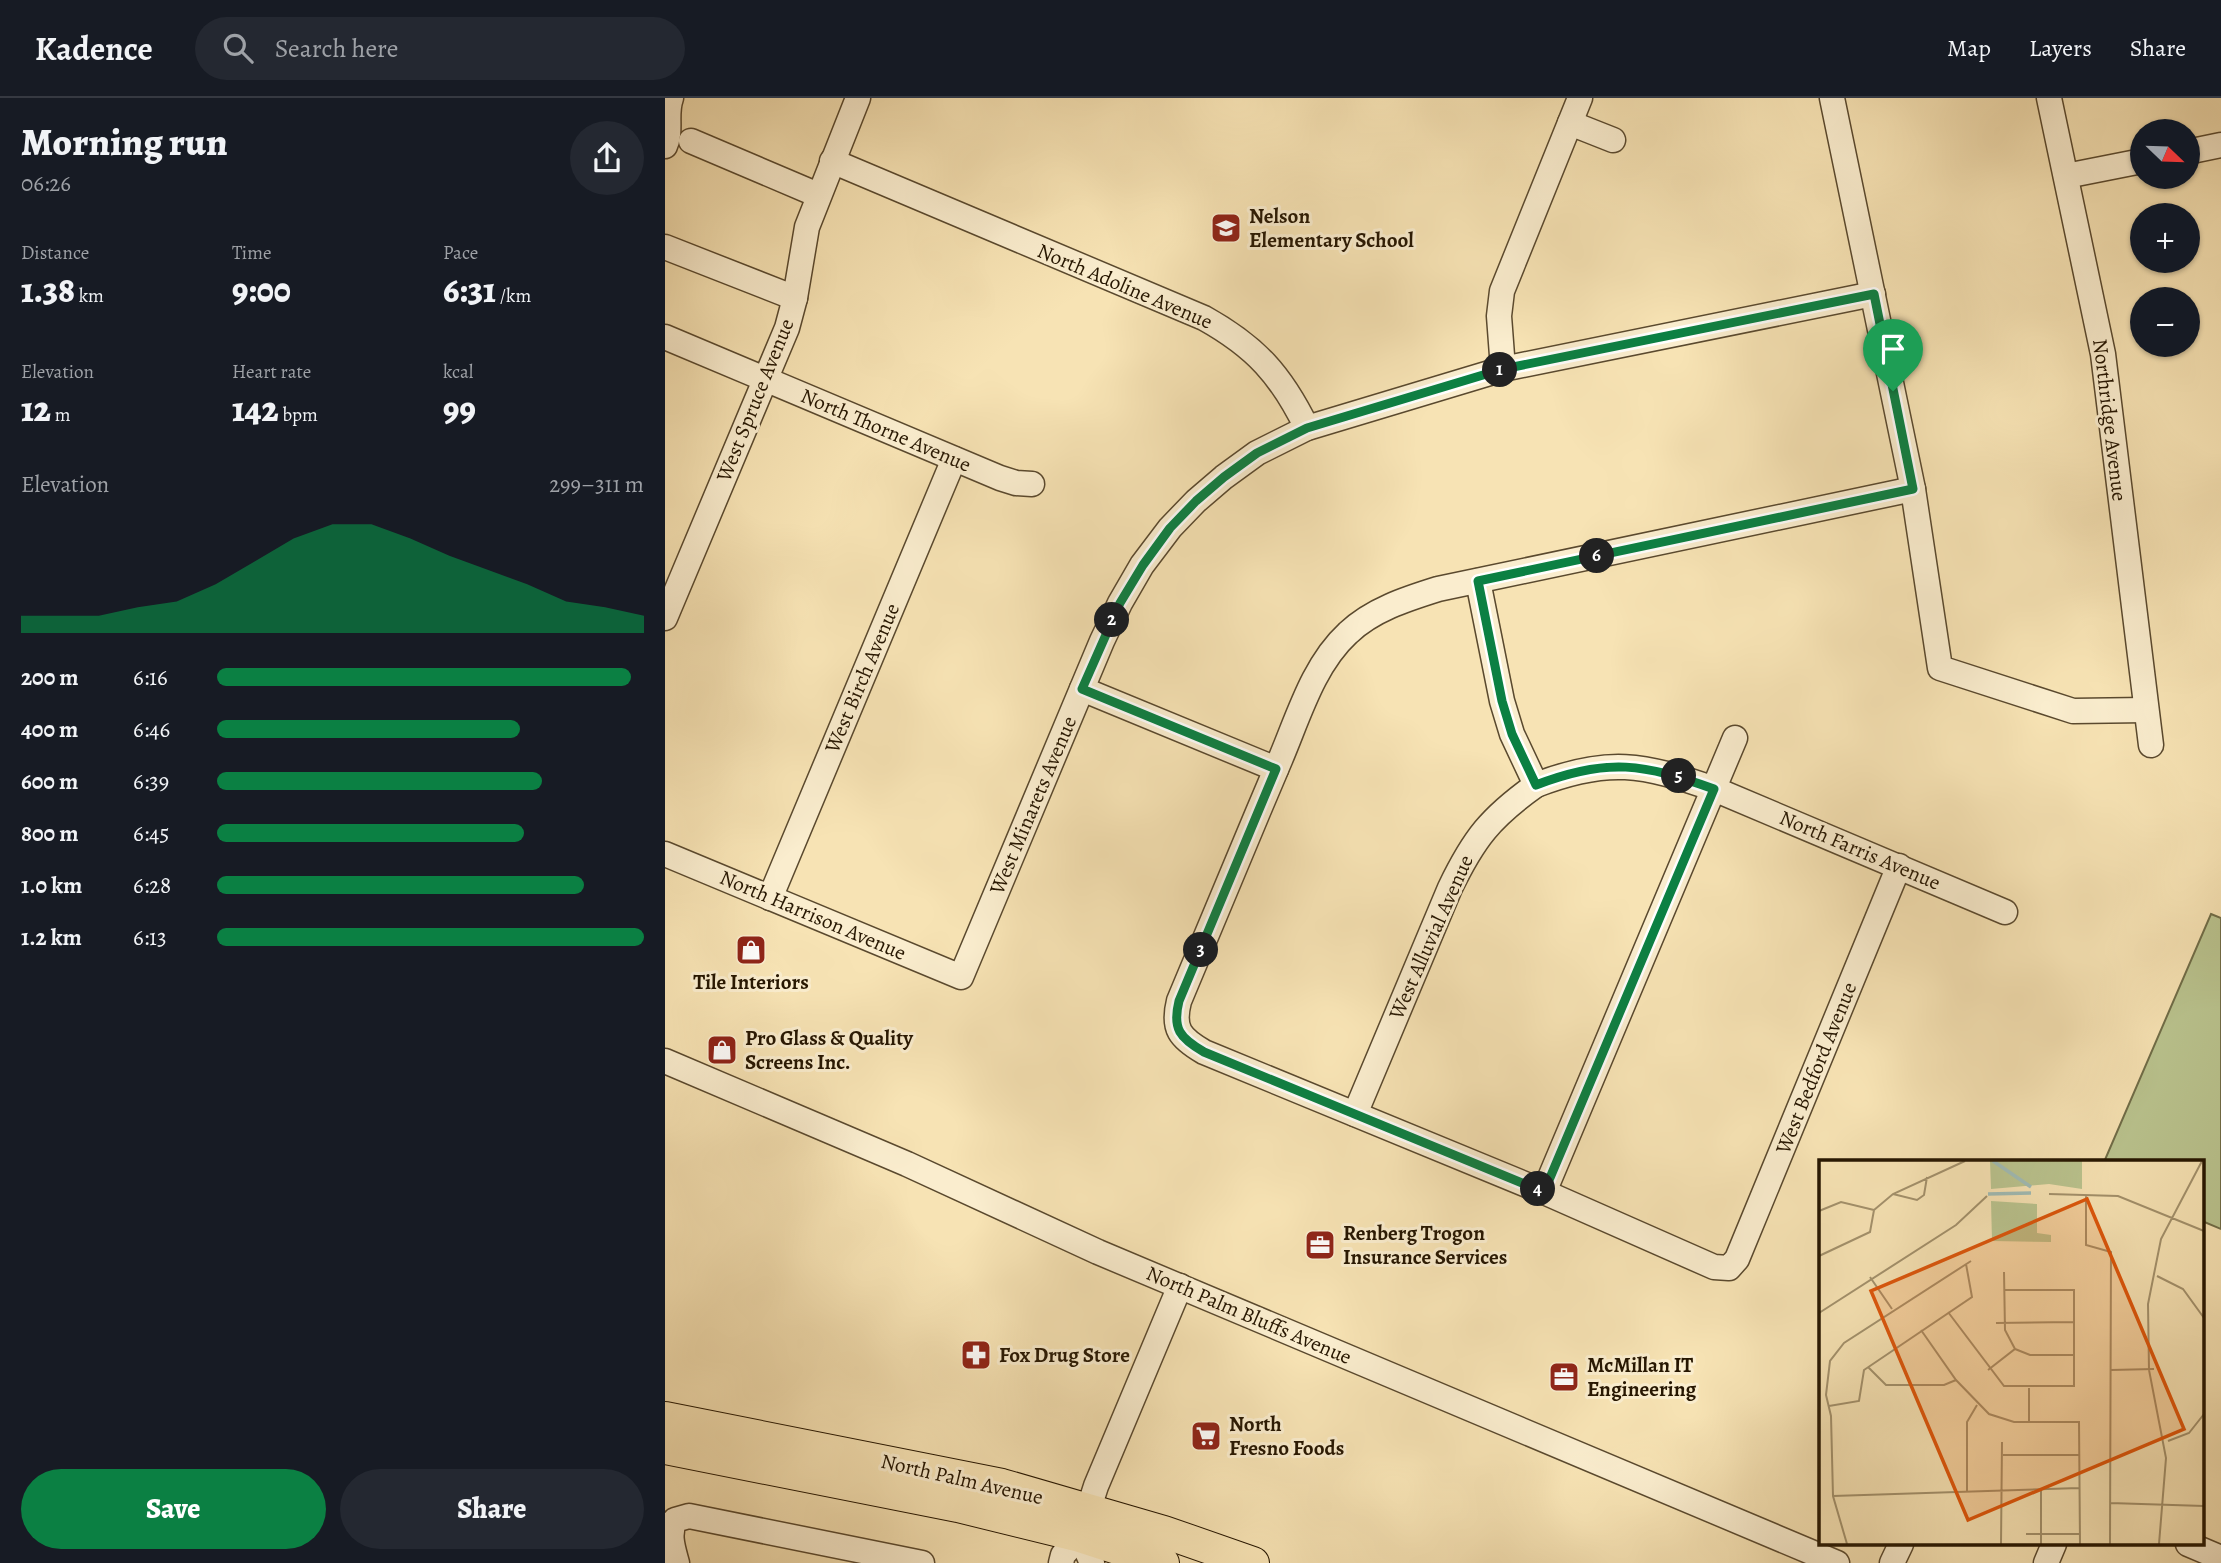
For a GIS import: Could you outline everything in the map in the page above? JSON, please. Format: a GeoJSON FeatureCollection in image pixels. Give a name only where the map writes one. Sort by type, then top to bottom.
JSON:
{"type":"FeatureCollection","features":[{"type":"Feature","properties":{"kind":"main road","name":"North Palm Avenue"},"geometry":{"type":"LineString","coordinates":[[665,1418],[1002,1485],[1087,1536],[1164,1532],[1253,1563]]}},
{"type":"Feature","properties":{"kind":"main road"},"geometry":{"type":"LineString","coordinates":[[665,1434],[781,1455],[850,1454]]}},
{"type":"Feature","properties":{"kind":"main road","name":"North Palm Avenue"},"geometry":{"type":"LineString","coordinates":[[665,1448],[958,1506],[1087,1536],[1163,1563]]}},
{"type":"Feature","properties":{"kind":"street"},"geometry":{"type":"LineString","coordinates":[[665,146],[669,138],[667,106],[671,98]]}},
{"type":"Feature","properties":{"kind":"street","name":"West Spruce Avenue"},"geometry":{"type":"LineString","coordinates":[[668,603],[787,328],[807,227],[858,98]]}},
{"type":"Feature","properties":{"kind":"street"},"geometry":{"type":"LineString","coordinates":[[1503,369],[1499,316],[1501,291],[1580,98]]}},
{"type":"Feature","properties":{"kind":"street"},"geometry":{"type":"LineString","coordinates":[[1832,98],[1913,489],[1940,668],[2073,711],[2146,710]]}},
{"type":"Feature","properties":{"kind":"street","name":"Northridge Avenue"},"geometry":{"type":"LineString","coordinates":[[2049,98],[2103,354],[2151,745]]}},
{"type":"Feature","properties":{"kind":"street"},"geometry":{"type":"LineString","coordinates":[[1570,123],[1613,140]]}},
{"type":"Feature","properties":{"kind":"street"},"geometry":{"type":"LineString","coordinates":[[691,141],[818,195]]}},
{"type":"Feature","properties":{"kind":"street"},"geometry":{"type":"LineString","coordinates":[[2200,149],[2221,145]]}},
{"type":"Feature","properties":{"kind":"street","name":"North Adoline Avenue"},"geometry":{"type":"LineString","coordinates":[[832,161],[1205,318],[1229,332],[1263,360],[1286,391],[1307,428]]}},
{"type":"Feature","properties":{"kind":"street"},"geometry":{"type":"LineString","coordinates":[[2066,176],[2130,163]]}},
{"type":"Feature","properties":{"kind":"street"},"geometry":{"type":"LineString","coordinates":[[665,247],[795,298]]}},
{"type":"Feature","properties":{"kind":"street"},"geometry":{"type":"LineString","coordinates":[[1307,428],[1503,369],[1874,294]]}},
{"type":"Feature","properties":{"kind":"street","name":"North Thorne Avenue"},"geometry":{"type":"LineString","coordinates":[[665,337],[954,459],[1007,480],[1032,484]]}},
{"type":"Feature","properties":{"kind":"street","name":"West Minarets Avenue"},"geometry":{"type":"LineString","coordinates":[[961,977],[1082,689],[1120,603],[1143,565],[1170,528],[1224,477],[1257,453],[1307,428]]}},
{"type":"Feature","properties":{"kind":"street","name":"West Birch Avenue"},"geometry":{"type":"LineString","coordinates":[[770,898],[954,459]]}},
{"type":"Feature","properties":{"kind":"street"},"geometry":{"type":"LineString","coordinates":[[1735,738],[1544,1192],[1204,1052],[1188,1043],[1178,1031],[1175,1016],[1179,1001],[1276,769],[1316,677],[1347,633],[1401,600],[1438,589],[1913,489]]}},
{"type":"Feature","properties":{"kind":"street"},"geometry":{"type":"LineString","coordinates":[[1478,581],[1502,701],[1512,734],[1536,785]]}},
{"type":"Feature","properties":{"kind":"street"},"geometry":{"type":"LineString","coordinates":[[1082,689],[1276,769]]}},
{"type":"Feature","properties":{"kind":"street","name":"North Farris Avenue"},"geometry":{"type":"LineString","coordinates":[[1536,785],[1569,772],[1601,767],[1637,767],[1670,773],[2005,912]]}},
{"type":"Feature","properties":{"kind":"street","name":"West Alluvial Avenue"},"geometry":{"type":"LineString","coordinates":[[1355,1114],[1465,855],[1488,824],[1536,785]]}},
{"type":"Feature","properties":{"kind":"street","name":"North Harrison Avenue"},"geometry":{"type":"LineString","coordinates":[[665,854],[961,977]]}},
{"type":"Feature","properties":{"kind":"street","name":"West Bedford Avenue"},"geometry":{"type":"LineString","coordinates":[[1544,1192],[1714,1267],[1729,1268],[1737,1259],[1899,866]]}},
{"type":"Feature","properties":{"kind":"street","name":"North Palm Bluffs Avenue"},"geometry":{"type":"LineString","coordinates":[[665,1061],[908,1164],[1098,1252],[1837,1563]]}},
{"type":"Feature","properties":{"kind":"street"},"geometry":{"type":"LineString","coordinates":[[1061,1563],[1063,1555],[1087,1536],[1096,1486],[1180,1286]]}},
{"type":"Feature","properties":{"kind":"street"},"geometry":{"type":"LineString","coordinates":[[677,1563],[671,1527],[675,1520],[689,1516],[922,1563]]}},
{"type":"Feature","properties":{"kind":"street"},"geometry":{"type":"LineString","coordinates":[[1892,1563],[1900,1546]]}},
{"type":"Feature","properties":{"kind":"street"},"geometry":{"type":"LineString","coordinates":[[2046,1563],[2053,1546]]}},
{"type":"Feature","properties":{"kind":"street"},"geometry":{"type":"LineString","coordinates":[[2192,1546],[2221,1558]]}},
{"type":"Feature","properties":{"kind":"green space"},"geometry":{"type":"Polygon","coordinates":[[[2211,914],[2221,918],[2221,1229],[2203,1221],[2203,1160],[2105,1160],[2211,914]]]}},
{"type":"Feature","properties":{"kind":"place","name":"Nelson Elementary School"},"geometry":{"type":"Point","coordinates":[1226,228]}},
{"type":"Feature","properties":{"kind":"place","name":"Tile Interiors"},"geometry":{"type":"Point","coordinates":[751,950]}},
{"type":"Feature","properties":{"kind":"place","name":"Pro Glass & Quality Screens Inc."},"geometry":{"type":"Point","coordinates":[722,1050]}},
{"type":"Feature","properties":{"kind":"place","name":"Renberg Trogon Insurance Services"},"geometry":{"type":"Point","coordinates":[1320,1245]}},
{"type":"Feature","properties":{"kind":"place","name":"Fox Drug Store"},"geometry":{"type":"Point","coordinates":[976,1355]}},
{"type":"Feature","properties":{"kind":"place","name":"McMillan IT Engineering"},"geometry":{"type":"Point","coordinates":[1564,1377]}},
{"type":"Feature","properties":{"kind":"place","name":"North Fresno Foods"},"geometry":{"type":"Point","coordinates":[1206,1436]}},
{"type":"Feature","properties":{"kind":"route"},"geometry":{"type":"LineString","coordinates":[[1874,294],[1893,391],[1913,489],[1478,581],[1502,701],[1512,734],[1536,785],[1569,772],[1601,767],[1637,767],[1670,773],[1714,789],[1544,1192],[1204,1052],[1188,1043],[1178,1031],[1175,1016],[1179,1001],[1276,769],[1082,689],[1120,603],[1143,565],[1170,528],[1196,501],[1257,453],[1307,428],[1503,369],[1874,294]]}}]}
